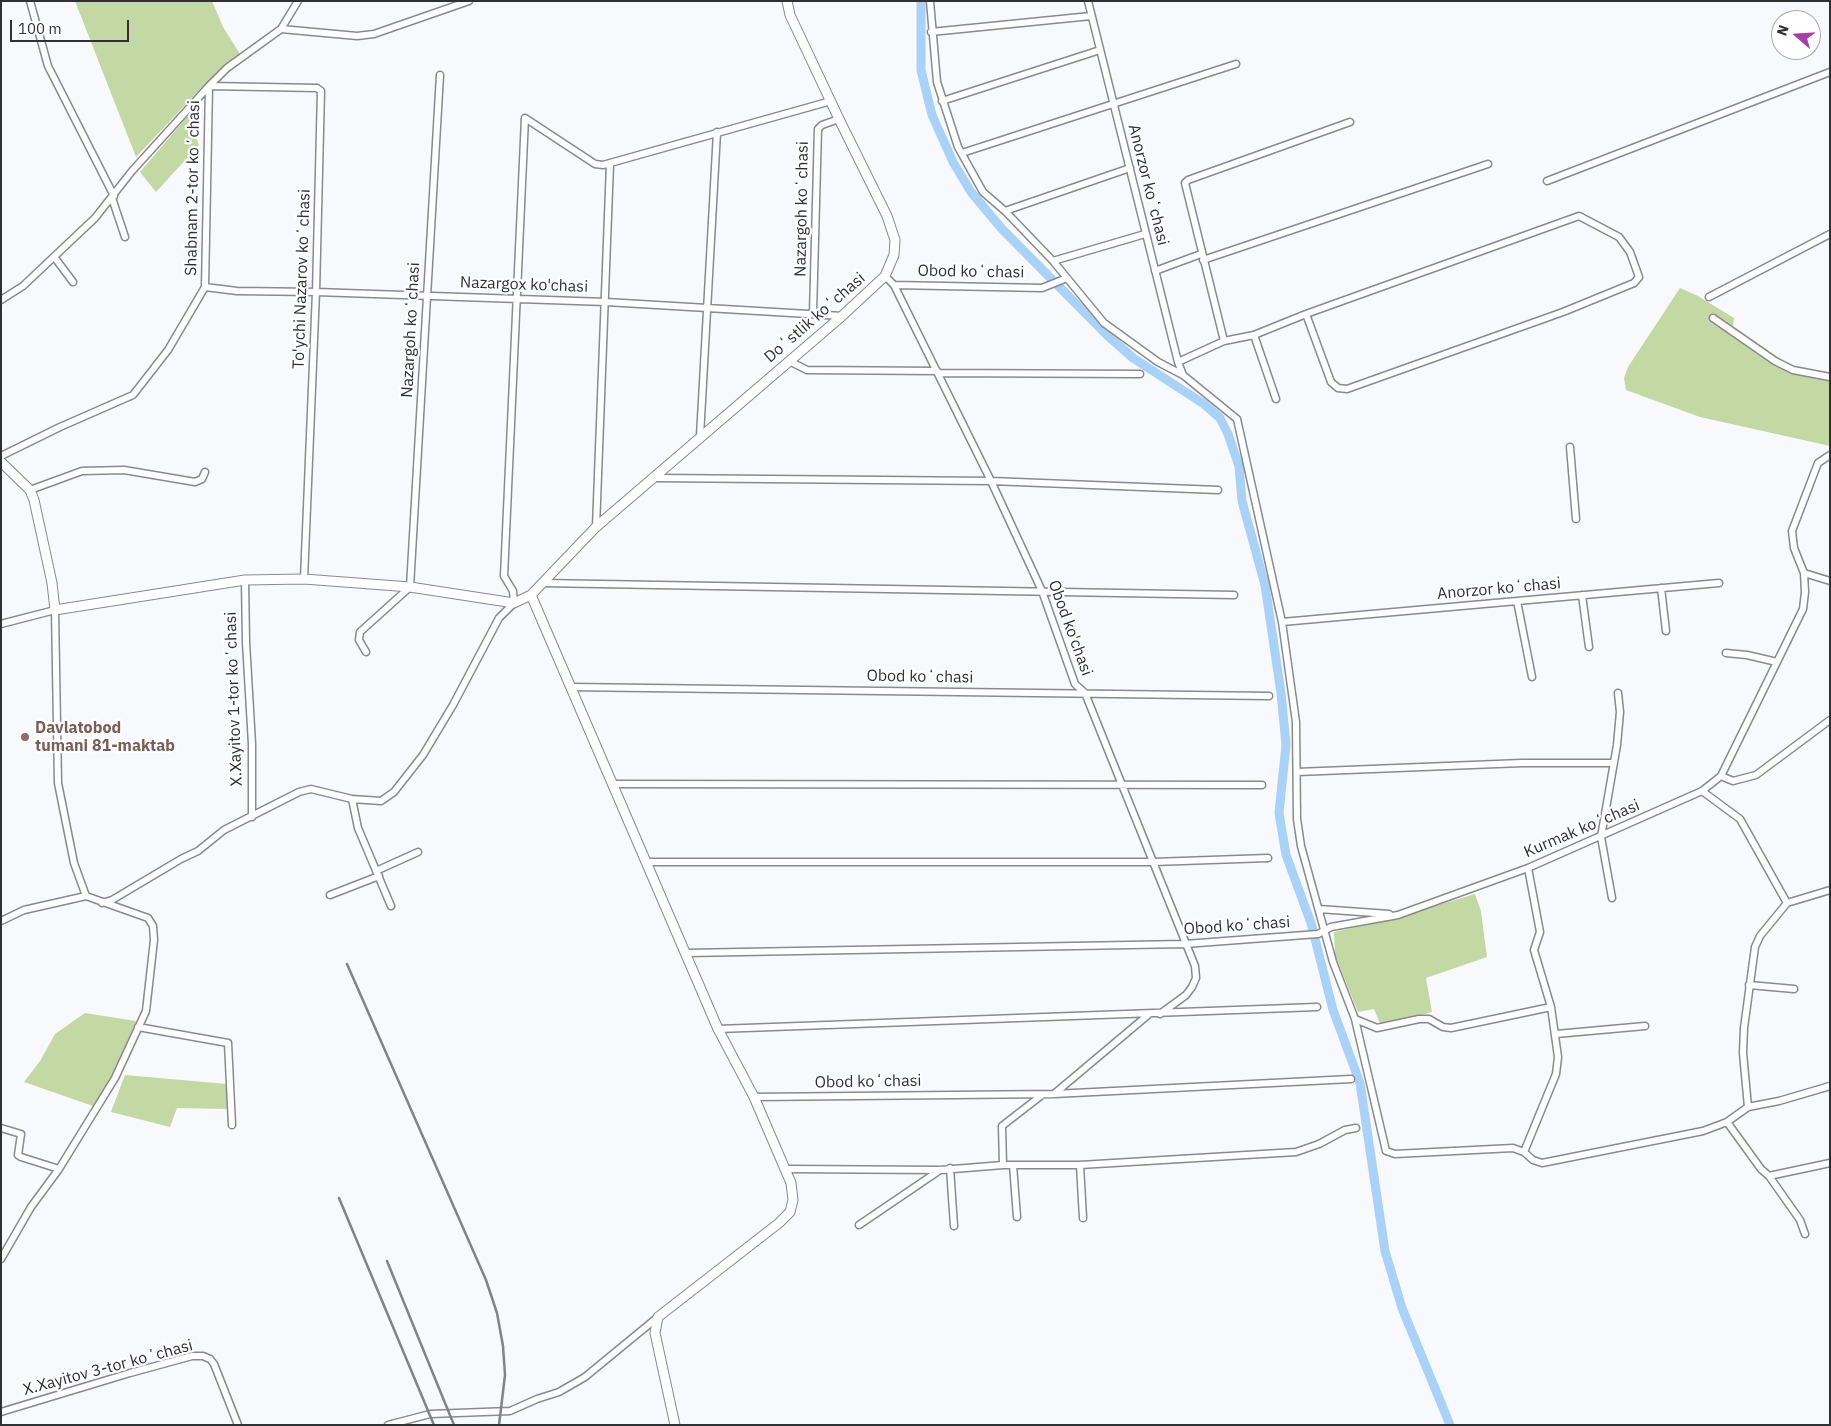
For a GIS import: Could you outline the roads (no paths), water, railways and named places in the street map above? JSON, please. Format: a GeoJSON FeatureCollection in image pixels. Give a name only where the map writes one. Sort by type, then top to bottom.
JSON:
{"type":"FeatureCollection","features":[{"type":"Feature","properties":{"kind":"street"},"geometry":{"type":"LineString","coordinates":[[30,1],[48,66],[113,197],[125,237]]}},
{"type":"Feature","properties":{"kind":"street"},"geometry":{"type":"LineString","coordinates":[[298,1],[281,29],[357,36],[374,34],[469,1]]}},
{"type":"Feature","properties":{"kind":"street","name":"Doʻstlik koʻchasi"},"geometry":{"type":"LineString","coordinates":[[531,595],[596,527],[656,478],[700,436],[842,316],[885,276],[894,256],[894,240],[887,216],[839,119],[790,14],[786,1]]}},
{"type":"Feature","properties":{"kind":"street"},"geometry":{"type":"LineString","coordinates":[[930,1],[936,82],[962,153],[983,192],[1005,211],[1053,260],[1104,323],[1158,362],[1183,375],[1238,419],[1282,622],[1296,722],[1297,819],[1301,846],[1333,962],[1355,1019],[1386,1151],[1395,1154],[1513,1148],[1524,1152],[1533,1160],[1542,1163],[1703,1131],[1727,1122],[1748,1107],[1779,1101],[1830,1086]]}},
{"type":"Feature","properties":{"kind":"street","name":"Anorzor koʻchasi"},"geometry":{"type":"LineString","coordinates":[[1088,1],[1178,362],[1183,375]]}},
{"type":"Feature","properties":{"kind":"street"},"geometry":{"type":"LineString","coordinates":[[931,32],[1091,16]]}},
{"type":"Feature","properties":{"kind":"street","name":"Shabnam 2-tor koʼchasi"},"geometry":{"type":"LineString","coordinates":[[1,456],[60,426],[133,395],[168,350],[205,287],[209,86],[241,57],[281,29]]}},
{"type":"Feature","properties":{"kind":"street"},"geometry":{"type":"LineString","coordinates":[[942,101],[1100,50]]}},
{"type":"Feature","properties":{"kind":"street"},"geometry":{"type":"LineString","coordinates":[[962,153],[1236,64]]}},
{"type":"Feature","properties":{"kind":"street"},"geometry":{"type":"LineString","coordinates":[[1547,182],[1830,72]]}},
{"type":"Feature","properties":{"kind":"street","name":"Nazargoh koʻchasi"},"geometry":{"type":"LineString","coordinates":[[410,587],[440,75]]}},
{"type":"Feature","properties":{"kind":"street"},"geometry":{"type":"LineString","coordinates":[[1,300],[23,286],[55,258],[113,197],[132,171],[209,86]]}},
{"type":"Feature","properties":{"kind":"street","name":"To'ychi Nazarov koʻchasi"},"geometry":{"type":"LineString","coordinates":[[209,86],[317,88],[321,91],[316,292],[304,579]]}},
{"type":"Feature","properties":{"kind":"street"},"geometry":{"type":"LineString","coordinates":[[514,602],[513,591],[504,576],[525,118],[528,118],[595,164],[610,164],[831,101]]}},
{"type":"Feature","properties":{"kind":"street","name":"Nazargoh koʻchasi"},"geometry":{"type":"LineString","coordinates":[[814,313],[818,128],[839,119]]}},
{"type":"Feature","properties":{"kind":"street"},"geometry":{"type":"LineString","coordinates":[[1224,340],[1185,188],[1188,180],[1350,122]]}},
{"type":"Feature","properties":{"kind":"street"},"geometry":{"type":"LineString","coordinates":[[700,436],[717,132]]}},
{"type":"Feature","properties":{"kind":"street"},"geometry":{"type":"LineString","coordinates":[[596,527],[610,164]]}},
{"type":"Feature","properties":{"kind":"street"},"geometry":{"type":"LineString","coordinates":[[1155,271],[1488,164]]}},
{"type":"Feature","properties":{"kind":"street"},"geometry":{"type":"LineString","coordinates":[[1005,211],[1130,168]]}},
{"type":"Feature","properties":{"kind":"street"},"geometry":{"type":"LineString","coordinates":[[1178,362],[1224,340],[1254,335],[1306,314],[1579,216],[1619,238],[1630,252],[1639,277],[1634,283],[1563,312],[1347,389],[1338,388],[1331,382],[1306,314]]}},
{"type":"Feature","properties":{"kind":"street"},"geometry":{"type":"LineString","coordinates":[[1053,260],[1146,234]]}},
{"type":"Feature","properties":{"kind":"street"},"geometry":{"type":"LineString","coordinates":[[1709,297],[1830,234]]}},
{"type":"Feature","properties":{"kind":"street"},"geometry":{"type":"LineString","coordinates":[[55,258],[73,282]]}},
{"type":"Feature","properties":{"kind":"street","name":"Obod ko'chasi"},"geometry":{"type":"LineString","coordinates":[[885,276],[894,285],[991,481],[1042,591],[1075,684],[1085,693],[1195,966],[1196,978],[1186,995],[1160,1014]]}},
{"type":"Feature","properties":{"kind":"street","name":"Obod koʻchasi"},"geometry":{"type":"LineString","coordinates":[[894,285],[1048,287],[1067,278]]}},
{"type":"Feature","properties":{"kind":"street","name":"Nazargox ko'chasi"},"geometry":{"type":"LineString","coordinates":[[205,287],[237,291],[426,295],[606,302],[842,316]]}},
{"type":"Feature","properties":{"kind":"street"},"geometry":{"type":"LineString","coordinates":[[1713,318],[1776,361],[1793,370],[1830,377]]}},
{"type":"Feature","properties":{"kind":"street"},"geometry":{"type":"LineString","coordinates":[[1254,335],[1276,399]]}},
{"type":"Feature","properties":{"kind":"street"},"geometry":{"type":"LineString","coordinates":[[789,361],[807,370],[1140,374]]}},
{"type":"Feature","properties":{"kind":"street"},"geometry":{"type":"LineString","coordinates":[[1570,447],[1576,519]]}},
{"type":"Feature","properties":{"kind":"street"},"geometry":{"type":"LineString","coordinates":[[1830,455],[1818,463],[1792,531],[1794,548],[1804,573],[1805,592],[1803,609],[1721,776],[1734,781],[1756,775],[1830,720]]}},
{"type":"Feature","properties":{"kind":"street"},"geometry":{"type":"LineString","coordinates":[[1,462],[30,490],[34,500],[52,583],[55,610],[58,783],[74,862],[86,896]]}},
{"type":"Feature","properties":{"kind":"street"},"geometry":{"type":"LineString","coordinates":[[30,490],[82,471],[124,470],[195,482],[202,479],[205,472]]}},
{"type":"Feature","properties":{"kind":"street"},"geometry":{"type":"LineString","coordinates":[[656,478],[991,481],[1218,490]]}},
{"type":"Feature","properties":{"kind":"street"},"geometry":{"type":"LineString","coordinates":[[1804,573],[1830,581]]}},
{"type":"Feature","properties":{"kind":"street"},"geometry":{"type":"LineString","coordinates":[[1,624],[55,610],[245,580],[304,579],[410,587],[514,602]]}},
{"type":"Feature","properties":{"kind":"street","name":"X.Xayitov 1-tor koʼchasi"},"geometry":{"type":"LineString","coordinates":[[245,580],[246,642],[252,744],[252,817]]}},
{"type":"Feature","properties":{"kind":"street"},"geometry":{"type":"LineString","coordinates":[[541,583],[1234,595]]}},
{"type":"Feature","properties":{"kind":"street","name":"Anorzor koʻchasi"},"geometry":{"type":"LineString","coordinates":[[1282,622],[1719,583]]}},
{"type":"Feature","properties":{"kind":"street"},"geometry":{"type":"LineString","coordinates":[[366,652],[359,640],[360,632],[410,587]]}},
{"type":"Feature","properties":{"kind":"street"},"geometry":{"type":"LineString","coordinates":[[1662,588],[1666,631]]}},
{"type":"Feature","properties":{"kind":"street"},"geometry":{"type":"LineString","coordinates":[[102,903],[112,900],[198,851],[224,830],[298,792],[311,790],[352,799],[381,801],[394,792],[405,780],[453,705],[499,618],[514,602],[531,595],[718,1029],[754,1097],[786,1169],[791,1183],[793,1200],[790,1212],[779,1223],[658,1317],[585,1377],[559,1392],[510,1411],[430,1414],[388,1425]]}},
{"type":"Feature","properties":{"kind":"street"},"geometry":{"type":"LineString","coordinates":[[1582,595],[1589,647]]}},
{"type":"Feature","properties":{"kind":"street"},"geometry":{"type":"LineString","coordinates":[[1517,601],[1532,677]]}},
{"type":"Feature","properties":{"kind":"street"},"geometry":{"type":"LineString","coordinates":[[1726,653],[1748,655],[1777,662]]}},
{"type":"Feature","properties":{"kind":"street","name":"Obod koʻchasi"},"geometry":{"type":"LineString","coordinates":[[570,687],[1270,696]]}},
{"type":"Feature","properties":{"kind":"street"},"geometry":{"type":"LineString","coordinates":[[1612,898],[1602,837],[1620,712],[1618,693]]}},
{"type":"Feature","properties":{"kind":"street"},"geometry":{"type":"LineString","coordinates":[[1297,772],[1522,763],[1614,763]]}},
{"type":"Feature","properties":{"kind":"street","name":"Kurmak koʻchasi"},"geometry":{"type":"LineString","coordinates":[[1318,934],[1331,926],[1398,915],[1528,868],[1602,837],[1702,791],[1721,776]]}},
{"type":"Feature","properties":{"kind":"street"},"geometry":{"type":"LineString","coordinates":[[614,784],[1262,785]]}},
{"type":"Feature","properties":{"kind":"street"},"geometry":{"type":"LineString","coordinates":[[1702,791],[1740,819],[1787,903]]}},
{"type":"Feature","properties":{"kind":"street"},"geometry":{"type":"LineString","coordinates":[[352,799],[358,828],[391,906]]}},
{"type":"Feature","properties":{"kind":"street"},"geometry":{"type":"LineString","coordinates":[[330,895],[418,852]]}},
{"type":"Feature","properties":{"kind":"street"},"geometry":{"type":"LineString","coordinates":[[646,862],[1153,862],[1268,858]]}},
{"type":"Feature","properties":{"kind":"street"},"geometry":{"type":"LineString","coordinates":[[1524,1152],[1556,1074],[1558,1057],[1551,1007],[1534,950],[1540,932],[1528,868]]}},
{"type":"Feature","properties":{"kind":"street"},"geometry":{"type":"LineString","coordinates":[[1748,1107],[1743,1053],[1749,985],[1755,948],[1760,936],[1787,903],[1830,890]]}},
{"type":"Feature","properties":{"kind":"street"},"geometry":{"type":"LineString","coordinates":[[1,921],[24,910],[86,896],[143,916],[153,926],[151,980],[146,1011],[115,1078],[59,1169],[31,1207],[1,1259]]}},
{"type":"Feature","properties":{"kind":"street"},"geometry":{"type":"LineString","coordinates":[[1319,909],[1398,915]]}},
{"type":"Feature","properties":{"kind":"street","name":"Obod koʻchasi"},"geometry":{"type":"LineString","coordinates":[[686,954],[1185,944],[1318,934]]}},
{"type":"Feature","properties":{"kind":"street"},"geometry":{"type":"LineString","coordinates":[[1749,985],[1794,989]]}},
{"type":"Feature","properties":{"kind":"street"},"geometry":{"type":"LineString","coordinates":[[718,1029],[1148,1015],[1317,1007]]}},
{"type":"Feature","properties":{"kind":"street"},"geometry":{"type":"LineString","coordinates":[[1355,1019],[1377,1028],[1419,1019],[1429,1019],[1444,1027],[1451,1028],[1551,1007]]}},
{"type":"Feature","properties":{"kind":"street"},"geometry":{"type":"LineString","coordinates":[[1054,1094],[1148,1015]]}},
{"type":"Feature","properties":{"kind":"street"},"geometry":{"type":"LineString","coordinates":[[1556,1034],[1644,1026]]}},
{"type":"Feature","properties":{"kind":"street"},"geometry":{"type":"LineString","coordinates":[[138,1027],[228,1043],[232,1124]]}},
{"type":"Feature","properties":{"kind":"street","name":"Obod koʻchasi"},"geometry":{"type":"LineString","coordinates":[[754,1097],[1054,1094],[1351,1078]]}},
{"type":"Feature","properties":{"kind":"street"},"geometry":{"type":"LineString","coordinates":[[1003,1165],[1002,1126],[1043,1094]]}},
{"type":"Feature","properties":{"kind":"street"},"geometry":{"type":"LineString","coordinates":[[1727,1122],[1800,1220],[1805,1234]]}},
{"type":"Feature","properties":{"kind":"street"},"geometry":{"type":"LineString","coordinates":[[1,1128],[21,1134],[18,1155],[20,1157],[59,1169]]}},
{"type":"Feature","properties":{"kind":"street"},"geometry":{"type":"LineString","coordinates":[[786,1169],[941,1170],[1003,1165],[1080,1165],[1296,1152],[1319,1144],[1345,1130],[1356,1128]]}},
{"type":"Feature","properties":{"kind":"street"},"geometry":{"type":"LineString","coordinates":[[1769,1176],[1830,1163]]}},
{"type":"Feature","properties":{"kind":"street"},"geometry":{"type":"LineString","coordinates":[[1013,1165],[1017,1217]]}},
{"type":"Feature","properties":{"kind":"street"},"geometry":{"type":"LineString","coordinates":[[1080,1165],[1084,1218]]}},
{"type":"Feature","properties":{"kind":"street"},"geometry":{"type":"LineString","coordinates":[[950,1168],[954,1226]]}},
{"type":"Feature","properties":{"kind":"street"},"geometry":{"type":"LineString","coordinates":[[858,1225],[941,1170]]}},
{"type":"Feature","properties":{"kind":"street"},"geometry":{"type":"LineString","coordinates":[[658,1317],[655,1333],[675,1425]]}},
{"type":"Feature","properties":{"kind":"street","name":"X.Xayitov 3-tor koʼchasi"},"geometry":{"type":"LineString","coordinates":[[1,1412],[130,1373],[192,1356],[203,1356],[210,1359],[214,1364],[238,1425]]}},
{"type":"Feature","properties":{"kind":"waterway"},"geometry":{"type":"LineString","coordinates":[[921,1],[921,70],[932,115],[953,162],[971,192],[1002,229],[1108,336],[1133,358],[1204,404],[1220,418],[1228,434],[1239,466],[1242,501],[1265,585],[1281,693],[1286,745],[1279,813],[1286,855],[1311,923],[1333,1010],[1360,1083],[1385,1251],[1402,1308],[1450,1425]]}},
{"type":"Feature","properties":{"kind":"railway"},"geometry":{"type":"LineString","coordinates":[[347,964],[486,1280],[497,1313],[503,1346],[505,1375],[499,1425]]}},
{"type":"Feature","properties":{"kind":"railway"},"geometry":{"type":"LineString","coordinates":[[339,1198],[434,1425]]}},
{"type":"Feature","properties":{"kind":"railway"},"geometry":{"type":"LineString","coordinates":[[387,1261],[454,1425]]}},
{"type":"Feature","properties":{"kind":"place","name":"Davlatobod tumani 81-maktab"},"geometry":{"type":"Point","coordinates":[25,737]}}]}
